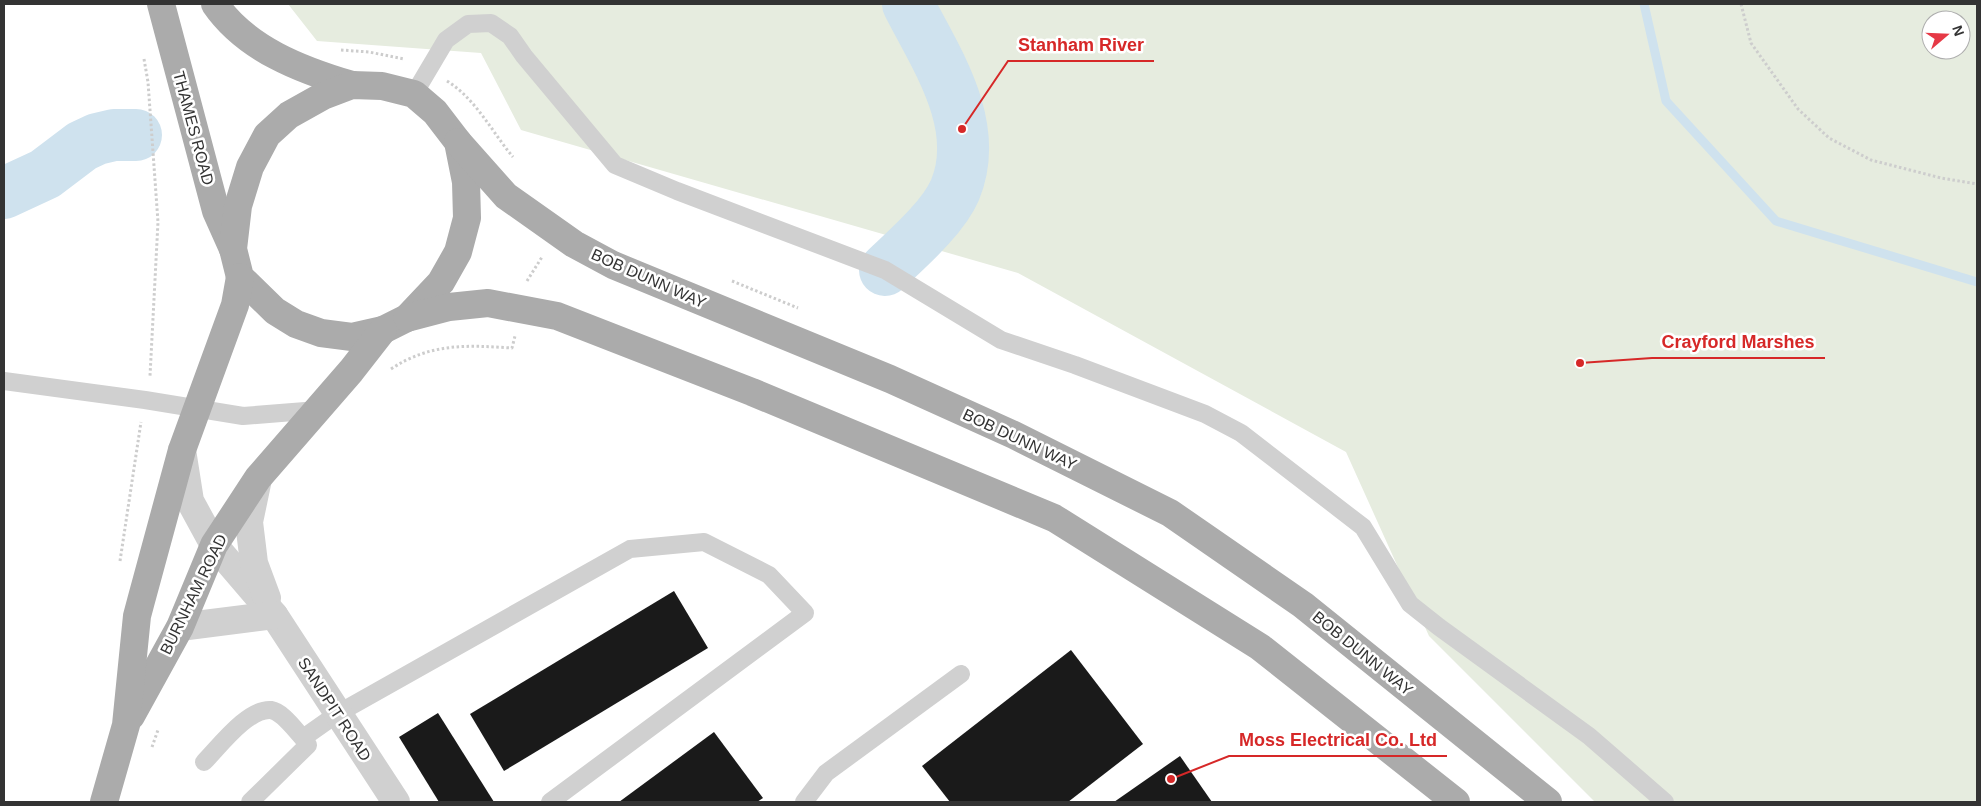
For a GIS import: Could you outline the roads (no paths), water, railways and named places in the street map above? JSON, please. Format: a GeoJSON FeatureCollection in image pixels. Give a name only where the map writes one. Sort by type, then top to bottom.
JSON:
{"type":"FeatureCollection","features":[{"type":"Feature","properties":{"kind":"main road","name":"THAMES ROAD"},"geometry":{"type":"LineString","coordinates":[[161,4],[216,211],[232,250],[240,277]]}},
{"type":"Feature","properties":{"kind":"main road"},"geometry":{"type":"LineString","coordinates":[[214,4],[222,15],[262,49],[309,73],[352,85],[382,86],[414,94]]}},
{"type":"Feature","properties":{"kind":"main road"},"geometry":{"type":"LineString","coordinates":[[232,250],[238,206],[250,167],[267,135],[289,115],[324,96],[352,85]]}},
{"type":"Feature","properties":{"kind":"main road","name":"BOB DUNN WAY"},"geometry":{"type":"LineString","coordinates":[[414,94],[435,112],[458,142],[506,196],[574,244],[613,265],[908,387],[1014,435],[1170,513],[1303,605],[1548,802]]}},
{"type":"Feature","properties":{"kind":"main road"},"geometry":{"type":"LineString","coordinates":[[407,318],[441,282],[458,252],[467,218],[466,182],[458,142]]}},
{"type":"Feature","properties":{"kind":"main road"},"geometry":{"type":"LineString","coordinates":[[240,277],[275,310],[296,324],[321,332],[352,336],[383,330],[407,318],[448,307],[488,303],[557,316],[752,392],[1054,518],[1260,647],[1456,802]]}},
{"type":"Feature","properties":{"kind":"main road","name":"BURNHAM ROAD"},"geometry":{"type":"LineString","coordinates":[[104,802],[126,725],[137,616],[182,450],[196,407],[235,305],[240,277]]}},
{"type":"Feature","properties":{"kind":"main road","name":"BURNHAM ROAD"},"geometry":{"type":"LineString","coordinates":[[126,725],[180,626],[214,545],[258,478],[351,371],[383,330]]}},
{"type":"Feature","properties":{"kind":"street","name":"SANDPIT ROAD"},"geometry":{"type":"LineString","coordinates":[[182,450],[190,501],[214,545],[274,616],[396,802]]}},
{"type":"Feature","properties":{"kind":"street","name":"SANDPIT ROAD"},"geometry":{"type":"LineString","coordinates":[[258,478],[249,522],[254,563],[274,616]]}},
{"type":"Feature","properties":{"kind":"street"},"geometry":{"type":"LineString","coordinates":[[180,626],[274,616]]}},
{"type":"Feature","properties":{"kind":"lane"},"geometry":{"type":"LineString","coordinates":[[414,94],[446,40],[468,24],[491,23],[510,36],[524,56],[615,165],[677,191],[885,270],[1001,340],[1075,365],[1205,414],[1241,432],[1363,527],[1410,604],[1589,736],[1665,802]]}},
{"type":"Feature","properties":{"kind":"lane"},"geometry":{"type":"LineString","coordinates":[[4,381],[196,407],[243,416],[318,410]]}},
{"type":"Feature","properties":{"kind":"lane"},"geometry":{"type":"LineString","coordinates":[[303,738],[338,714],[630,549],[704,542],[769,574],[805,613],[550,802]]}},
{"type":"Feature","properties":{"kind":"lane"},"geometry":{"type":"LineString","coordinates":[[804,802],[826,773],[961,674]]}},
{"type":"Feature","properties":{"kind":"lane"},"geometry":{"type":"LineString","coordinates":[[204,762],[249,717],[271,710],[280,715],[308,745],[250,802]]}},
{"type":"Feature","properties":{"kind":"waterway"},"geometry":{"type":"LineString","coordinates":[[885,270],[924,233],[942,211],[955,190],[962,166],[963,141],[952,93],[931,47],[908,4]]}},
{"type":"Feature","properties":{"kind":"waterway"},"geometry":{"type":"LineString","coordinates":[[1644,4],[1666,101],[1776,221],[1977,282]]}},
{"type":"Feature","properties":{"kind":"waterway"},"geometry":{"type":"LineString","coordinates":[[4,193],[45,174],[82,146],[97,139],[114,135],[136,135]]}},
{"type":"Feature","properties":{"kind":"place","name":"Stanham River"},"geometry":{"type":"Point","coordinates":[962,129]}},
{"type":"Feature","properties":{"kind":"place","name":"Crayford Marshes"},"geometry":{"type":"Point","coordinates":[1580,363]}},
{"type":"Feature","properties":{"kind":"place","name":"Moss Electrical Co. Ltd"},"geometry":{"type":"Point","coordinates":[1171,779]}}]}
